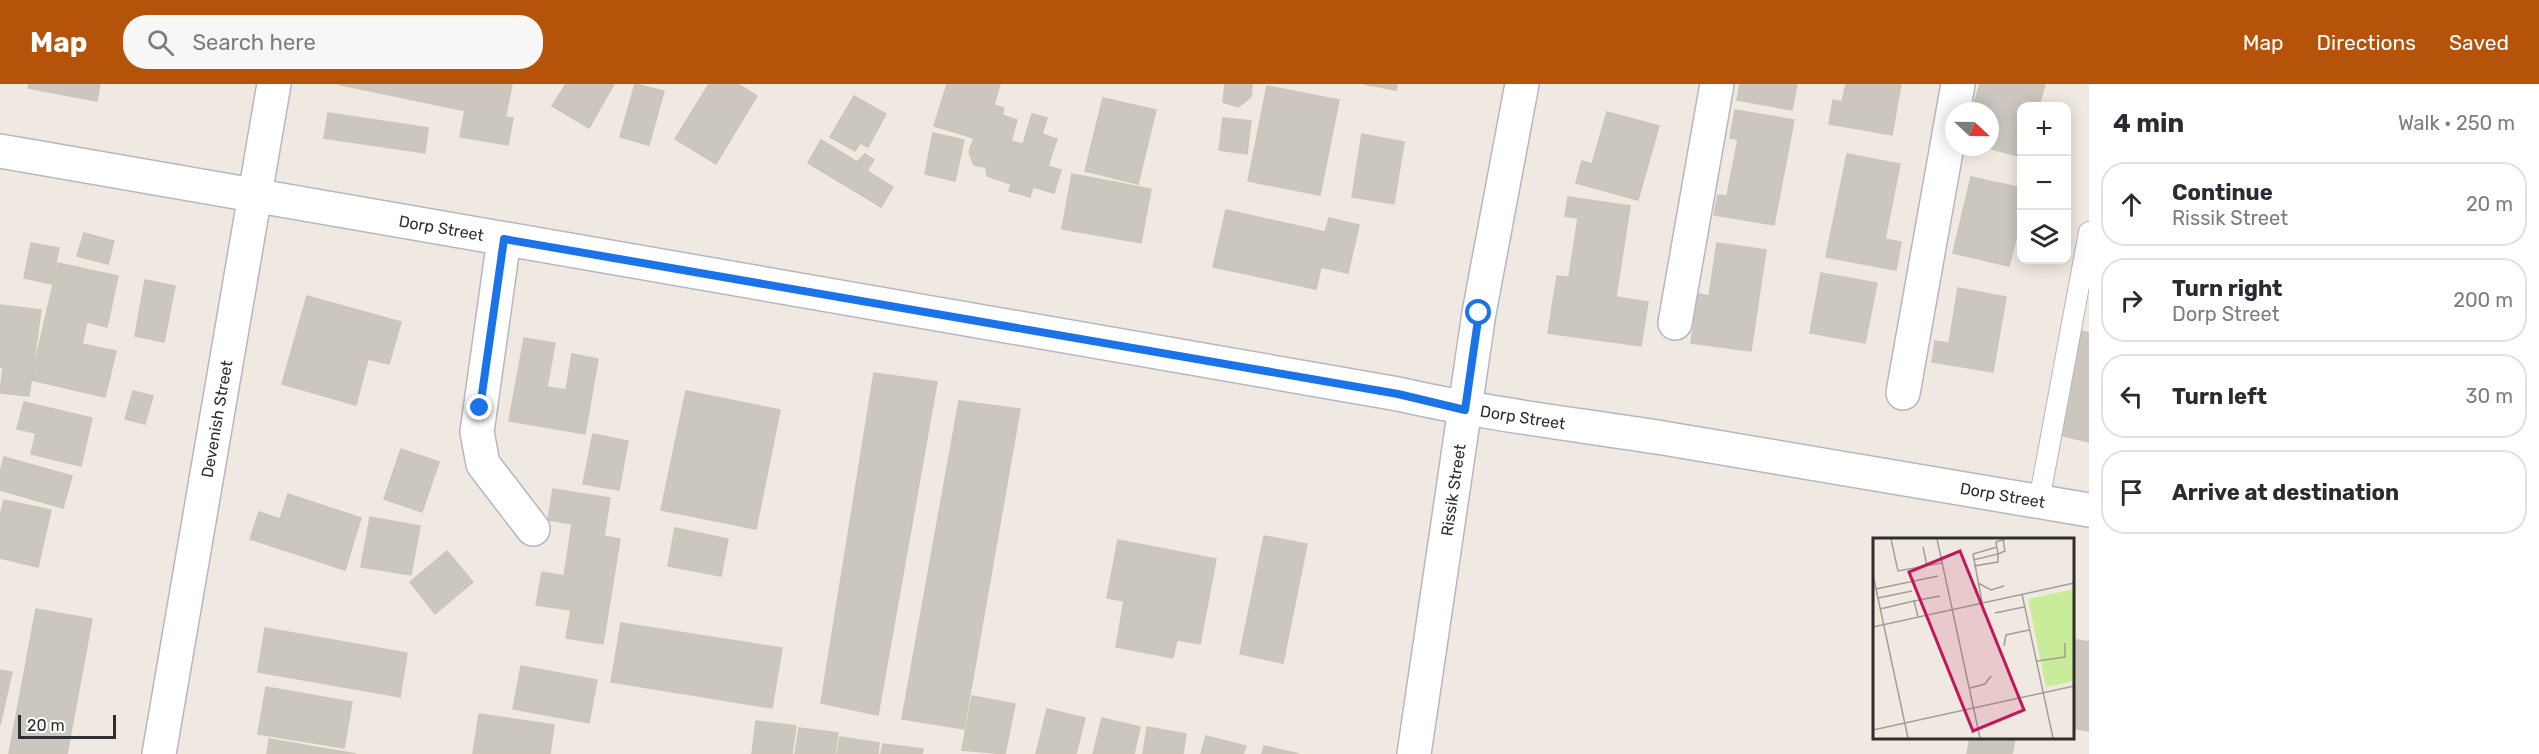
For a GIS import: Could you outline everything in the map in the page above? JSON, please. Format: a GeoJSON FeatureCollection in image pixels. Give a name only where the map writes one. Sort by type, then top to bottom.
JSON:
{"type":"FeatureCollection","features":[{"type":"Feature","properties":{"kind":"street","name":"Devenish Street"},"geometry":{"type":"LineString","coordinates":[[159,754],[274,84]]}},
{"type":"Feature","properties":{"kind":"street","name":"Rissik Street"},"geometry":{"type":"LineString","coordinates":[[1414,754],[1479,313],[1521,84]]}},
{"type":"Feature","properties":{"kind":"street"},"geometry":{"type":"LineString","coordinates":[[1675,323],[1717,84]]}},
{"type":"Feature","properties":{"kind":"street"},"geometry":{"type":"LineString","coordinates":[[1903,393],[1958,84]]}},
{"type":"Feature","properties":{"kind":"street","name":"Dorp Street"},"geometry":{"type":"LineString","coordinates":[[0,151],[1386,392],[1465,410],[1568,423],[2089,510]]}},
{"type":"Feature","properties":{"kind":"street"},"geometry":{"type":"LineString","coordinates":[[504,239],[477,432],[483,464],[533,528]]}},
{"type":"Feature","properties":{"kind":"lane"},"geometry":{"type":"LineString","coordinates":[[2039,501],[2081,318],[2089,232]]}},
{"type":"Feature","properties":{"kind":"building"},"geometry":{"type":"Polygon","coordinates":[[[29,84],[100,84],[97,101],[28,88],[29,84]]]}},
{"type":"Feature","properties":{"kind":"building"},"geometry":{"type":"Polygon","coordinates":[[[337,84],[512,84],[505,119],[337,84]]]}},
{"type":"Feature","properties":{"kind":"building"},"geometry":{"type":"Polygon","coordinates":[[[566,84],[614,84],[589,128],[552,106],[566,84]]]}},
{"type":"Feature","properties":{"kind":"building"},"geometry":{"type":"Polygon","coordinates":[[[635,84],[664,91],[649,145],[620,137],[635,84]]]}},
{"type":"Feature","properties":{"kind":"building"},"geometry":{"type":"Polygon","coordinates":[[[709,84],[738,84],[757,96],[716,164],[675,139],[709,84]]]}},
{"type":"Feature","properties":{"kind":"building"},"geometry":{"type":"Polygon","coordinates":[[[947,84],[1000,84],[994,105],[1004,108],[1002,115],[1017,120],[1011,141],[1023,144],[1032,114],[1047,118],[1042,134],[1057,139],[1048,166],[1061,170],[1054,193],[1033,187],[1030,197],[1009,191],[1011,184],[987,176],[986,167],[974,165],[969,152],[974,138],[934,126],[947,84]]]}},
{"type":"Feature","properties":{"kind":"building"},"geometry":{"type":"Polygon","coordinates":[[[1225,84],[1252,84],[1251,97],[1238,107],[1223,102],[1225,84]]]}},
{"type":"Feature","properties":{"kind":"building"},"geometry":{"type":"Polygon","coordinates":[[[1364,84],[1397,84],[1396,90],[1364,84]]]}},
{"type":"Feature","properties":{"kind":"building"},"geometry":{"type":"Polygon","coordinates":[[[1740,84],[1797,84],[1792,110],[1737,100],[1740,84]]]}},
{"type":"Feature","properties":{"kind":"building"},"geometry":{"type":"Polygon","coordinates":[[[1846,84],[1901,84],[1892,135],[1829,124],[1833,100],[1842,102],[1846,84]]]}},
{"type":"Feature","properties":{"kind":"building"},"geometry":{"type":"Polygon","coordinates":[[[1980,84],[2045,84],[2040,102],[2017,102],[2017,156],[1999,151],[1999,102],[1975,102],[1980,84]]]}},
{"type":"Feature","properties":{"kind":"building"},"geometry":{"type":"Polygon","coordinates":[[[1267,86],[1339,100],[1320,195],[1248,181],[1267,86]]]}},
{"type":"Feature","properties":{"kind":"building"},"geometry":{"type":"Polygon","coordinates":[[[854,96],[886,114],[868,147],[860,143],[855,151],[830,137],[854,96]]]}},
{"type":"Feature","properties":{"kind":"building"},"geometry":{"type":"Polygon","coordinates":[[[1103,98],[1156,110],[1138,184],[1085,171],[1103,98]]]}},
{"type":"Feature","properties":{"kind":"building"},"geometry":{"type":"Polygon","coordinates":[[[465,110],[513,118],[508,145],[460,137],[465,110]]]}},
{"type":"Feature","properties":{"kind":"building"},"geometry":{"type":"Polygon","coordinates":[[[1735,110],[1794,120],[1774,225],[1714,215],[1718,195],[1727,196],[1738,139],[1730,138],[1735,110]]]}},
{"type":"Feature","properties":{"kind":"building"},"geometry":{"type":"Polygon","coordinates":[[[1607,112],[1659,126],[1638,200],[1576,183],[1582,161],[1592,164],[1607,112]]]}},
{"type":"Feature","properties":{"kind":"building"},"geometry":{"type":"Polygon","coordinates":[[[328,113],[428,128],[425,153],[324,138],[328,113]]]}},
{"type":"Feature","properties":{"kind":"building"},"geometry":{"type":"Polygon","coordinates":[[[1223,118],[1251,121],[1247,154],[1219,150],[1223,118]]]}},
{"type":"Feature","properties":{"kind":"building"},"geometry":{"type":"Polygon","coordinates":[[[933,133],[964,140],[955,181],[925,174],[933,133]]]}},
{"type":"Feature","properties":{"kind":"building"},"geometry":{"type":"Polygon","coordinates":[[[1362,134],[1404,142],[1394,204],[1352,197],[1362,134]]]}},
{"type":"Feature","properties":{"kind":"building"},"geometry":{"type":"Polygon","coordinates":[[[821,140],[857,162],[865,154],[874,160],[867,171],[893,187],[881,207],[808,163],[821,140]]]}},
{"type":"Feature","properties":{"kind":"building"},"geometry":{"type":"Polygon","coordinates":[[[1847,154],[1900,164],[1885,239],[1901,242],[1896,270],[1826,257],[1847,154]]]}},
{"type":"Feature","properties":{"kind":"building"},"geometry":{"type":"Polygon","coordinates":[[[1072,174],[1151,189],[1141,243],[1062,229],[1072,174]]]}},
{"type":"Feature","properties":{"kind":"building"},"geometry":{"type":"Polygon","coordinates":[[[1971,177],[2017,187],[2017,235],[2009,266],[1953,253],[1971,177]]]}},
{"type":"Feature","properties":{"kind":"building"},"geometry":{"type":"Polygon","coordinates":[[[1568,197],[1630,206],[1616,297],[1648,302],[1641,346],[1548,333],[1557,276],[1569,277],[1578,218],[1565,216],[1568,197]]]}},
{"type":"Feature","properties":{"kind":"building"},"geometry":{"type":"Polygon","coordinates":[[[1226,210],[1325,232],[1329,218],[1359,225],[1348,273],[1321,267],[1316,289],[1213,267],[1226,210]]]}},
{"type":"Feature","properties":{"kind":"building"},"geometry":{"type":"Polygon","coordinates":[[[84,233],[114,241],[108,264],[77,256],[84,233]]]}},
{"type":"Feature","properties":{"kind":"building"},"geometry":{"type":"Polygon","coordinates":[[[31,243],[59,248],[52,284],[24,278],[31,243]]]}},
{"type":"Feature","properties":{"kind":"building"},"geometry":{"type":"Polygon","coordinates":[[[1717,243],[1766,250],[1751,351],[1691,343],[1698,294],[1709,296],[1717,243]]]}},
{"type":"Feature","properties":{"kind":"building"},"geometry":{"type":"Polygon","coordinates":[[[58,263],[118,276],[107,327],[87,322],[82,344],[116,351],[105,397],[31,380],[58,263]]]}},
{"type":"Feature","properties":{"kind":"building"},"geometry":{"type":"Polygon","coordinates":[[[1821,273],[1877,283],[1865,343],[1810,333],[1821,273]]]}},
{"type":"Feature","properties":{"kind":"building"},"geometry":{"type":"Polygon","coordinates":[[[145,280],[175,286],[164,342],[135,336],[145,280]]]}},
{"type":"Feature","properties":{"kind":"building"},"geometry":{"type":"Polygon","coordinates":[[[1958,288],[2006,297],[1993,372],[1932,362],[1935,341],[1949,343],[1958,288]]]}},
{"type":"Feature","properties":{"kind":"building"},"geometry":{"type":"Polygon","coordinates":[[[307,296],[401,322],[389,364],[368,359],[356,405],[282,384],[307,296]]]}},
{"type":"Feature","properties":{"kind":"building"},"geometry":{"type":"Polygon","coordinates":[[[0,305],[41,310],[29,396],[0,393],[3,367],[0,367],[0,305]]]}},
{"type":"Feature","properties":{"kind":"building"},"geometry":{"type":"Polygon","coordinates":[[[2078,330],[2089,333],[2089,442],[2055,434],[2078,330]]]}},
{"type":"Feature","properties":{"kind":"building"},"geometry":{"type":"Polygon","coordinates":[[[524,338],[555,343],[547,387],[566,390],[572,354],[598,359],[585,434],[509,421],[524,338]]]}},
{"type":"Feature","properties":{"kind":"building"},"geometry":{"type":"Polygon","coordinates":[[[874,373],[937,382],[878,715],[821,703],[874,373]]]}},
{"type":"Feature","properties":{"kind":"building"},"geometry":{"type":"Polygon","coordinates":[[[133,391],[153,396],[145,424],[125,419],[133,391]]]}},
{"type":"Feature","properties":{"kind":"building"},"geometry":{"type":"Polygon","coordinates":[[[686,391],[780,410],[756,529],[661,510],[686,391]]]}},
{"type":"Feature","properties":{"kind":"building"},"geometry":{"type":"Polygon","coordinates":[[[959,401],[1020,409],[964,729],[902,719],[959,401]]]}},
{"type":"Feature","properties":{"kind":"building"},"geometry":{"type":"Polygon","coordinates":[[[24,402],[92,418],[81,466],[31,454],[36,433],[17,429],[24,402]]]}},
{"type":"Feature","properties":{"kind":"building"},"geometry":{"type":"Polygon","coordinates":[[[593,434],[628,441],[619,490],[583,484],[593,434]]]}},
{"type":"Feature","properties":{"kind":"building"},"geometry":{"type":"Polygon","coordinates":[[[401,449],[439,462],[422,512],[384,499],[401,449]]]}},
{"type":"Feature","properties":{"kind":"building"},"geometry":{"type":"Polygon","coordinates":[[[4,457],[72,476],[63,508],[0,490],[0,473],[4,457]]]}},
{"type":"Feature","properties":{"kind":"building"},"geometry":{"type":"Polygon","coordinates":[[[553,489],[610,498],[604,536],[620,539],[603,644],[566,638],[571,610],[536,605],[542,572],[564,576],[572,524],[548,520],[553,489]]]}},
{"type":"Feature","properties":{"kind":"building"},"geometry":{"type":"Polygon","coordinates":[[[288,494],[361,518],[345,570],[250,539],[259,512],[280,519],[288,494]]]}},
{"type":"Feature","properties":{"kind":"building"},"geometry":{"type":"Polygon","coordinates":[[[4,500],[51,510],[38,567],[0,558],[0,517],[4,500]]]}},
{"type":"Feature","properties":{"kind":"building"},"geometry":{"type":"Polygon","coordinates":[[[370,517],[420,526],[411,575],[361,567],[370,517]]]}},
{"type":"Feature","properties":{"kind":"building"},"geometry":{"type":"Polygon","coordinates":[[[675,528],[728,539],[721,576],[668,566],[675,528]]]}},
{"type":"Feature","properties":{"kind":"building"},"geometry":{"type":"Polygon","coordinates":[[[1264,536],[1307,544],[1283,663],[1240,654],[1264,536]]]}},
{"type":"Feature","properties":{"kind":"building"},"geometry":{"type":"Polygon","coordinates":[[[1118,540],[1216,559],[1200,644],[1177,640],[1173,658],[1116,647],[1124,601],[1107,598],[1118,540]]]}},
{"type":"Feature","properties":{"kind":"building"},"geometry":{"type":"Polygon","coordinates":[[[447,551],[473,582],[435,614],[410,582],[447,551]]]}},
{"type":"Feature","properties":{"kind":"building"},"geometry":{"type":"Polygon","coordinates":[[[36,609],[92,619],[67,754],[9,754],[36,609]]]}},
{"type":"Feature","properties":{"kind":"building"},"geometry":{"type":"Polygon","coordinates":[[[621,623],[782,648],[772,708],[611,682],[621,623]]]}},
{"type":"Feature","properties":{"kind":"building"},"geometry":{"type":"Polygon","coordinates":[[[265,628],[407,653],[400,697],[258,672],[265,628]]]}},
{"type":"Feature","properties":{"kind":"building"},"geometry":{"type":"Polygon","coordinates":[[[2074,639],[2089,642],[2089,731],[2074,728],[2074,639]]]}},
{"type":"Feature","properties":{"kind":"building"},"geometry":{"type":"Polygon","coordinates":[[[521,666],[597,680],[589,723],[513,709],[521,666]]]}},
{"type":"Feature","properties":{"kind":"building"},"geometry":{"type":"Polygon","coordinates":[[[0,670],[12,672],[0,725],[0,670]]]}},
{"type":"Feature","properties":{"kind":"building"},"geometry":{"type":"Polygon","coordinates":[[[266,687],[352,702],[344,748],[258,734],[266,687]]]}},
{"type":"Feature","properties":{"kind":"building"},"geometry":{"type":"Polygon","coordinates":[[[972,696],[1015,704],[1005,754],[962,750],[972,696]]]}},
{"type":"Feature","properties":{"kind":"building"},"geometry":{"type":"Polygon","coordinates":[[[1047,709],[1085,718],[1076,754],[1036,754],[1047,709]]]}},
{"type":"Feature","properties":{"kind":"building"},"geometry":{"type":"Polygon","coordinates":[[[479,714],[554,725],[550,754],[473,754],[479,714]]]}},
{"type":"Feature","properties":{"kind":"building"},"geometry":{"type":"Polygon","coordinates":[[[1102,718],[1140,727],[1134,754],[1093,754],[1102,718]]]}},
{"type":"Feature","properties":{"kind":"building"},"geometry":{"type":"Polygon","coordinates":[[[756,721],[796,726],[792,754],[752,754],[756,721]]]}},
{"type":"Feature","properties":{"kind":"building"},"geometry":{"type":"Polygon","coordinates":[[[1147,727],[1186,734],[1183,754],[1143,754],[1147,727]]]}},
{"type":"Feature","properties":{"kind":"building"},"geometry":{"type":"Polygon","coordinates":[[[799,728],[838,733],[835,754],[795,754],[799,728]]]}},
{"type":"Feature","properties":{"kind":"building"},"geometry":{"type":"Polygon","coordinates":[[[1206,736],[1246,746],[1243,754],[1201,754],[1206,736]]]}},
{"type":"Feature","properties":{"kind":"building"},"geometry":{"type":"Polygon","coordinates":[[[840,737],[879,743],[878,754],[837,754],[840,737]]]}},
{"type":"Feature","properties":{"kind":"building"},"geometry":{"type":"Polygon","coordinates":[[[269,739],[356,754],[267,754],[269,739]]]}},
{"type":"Feature","properties":{"kind":"building"},"geometry":{"type":"Polygon","coordinates":[[[1970,739],[2015,739],[2012,754],[1967,754],[1970,739]]]}},
{"type":"Feature","properties":{"kind":"building"},"geometry":{"type":"Polygon","coordinates":[[[883,744],[923,749],[922,754],[881,754],[883,744]]]}},
{"type":"Feature","properties":{"kind":"building"},"geometry":{"type":"Polygon","coordinates":[[[1264,746],[1299,754],[1262,754],[1264,746]]]}},
{"type":"Feature","properties":{"kind":"route"},"geometry":{"type":"LineString","coordinates":[[480,408],[504,239],[1398,394],[1465,410],[1479,313]]}}]}
